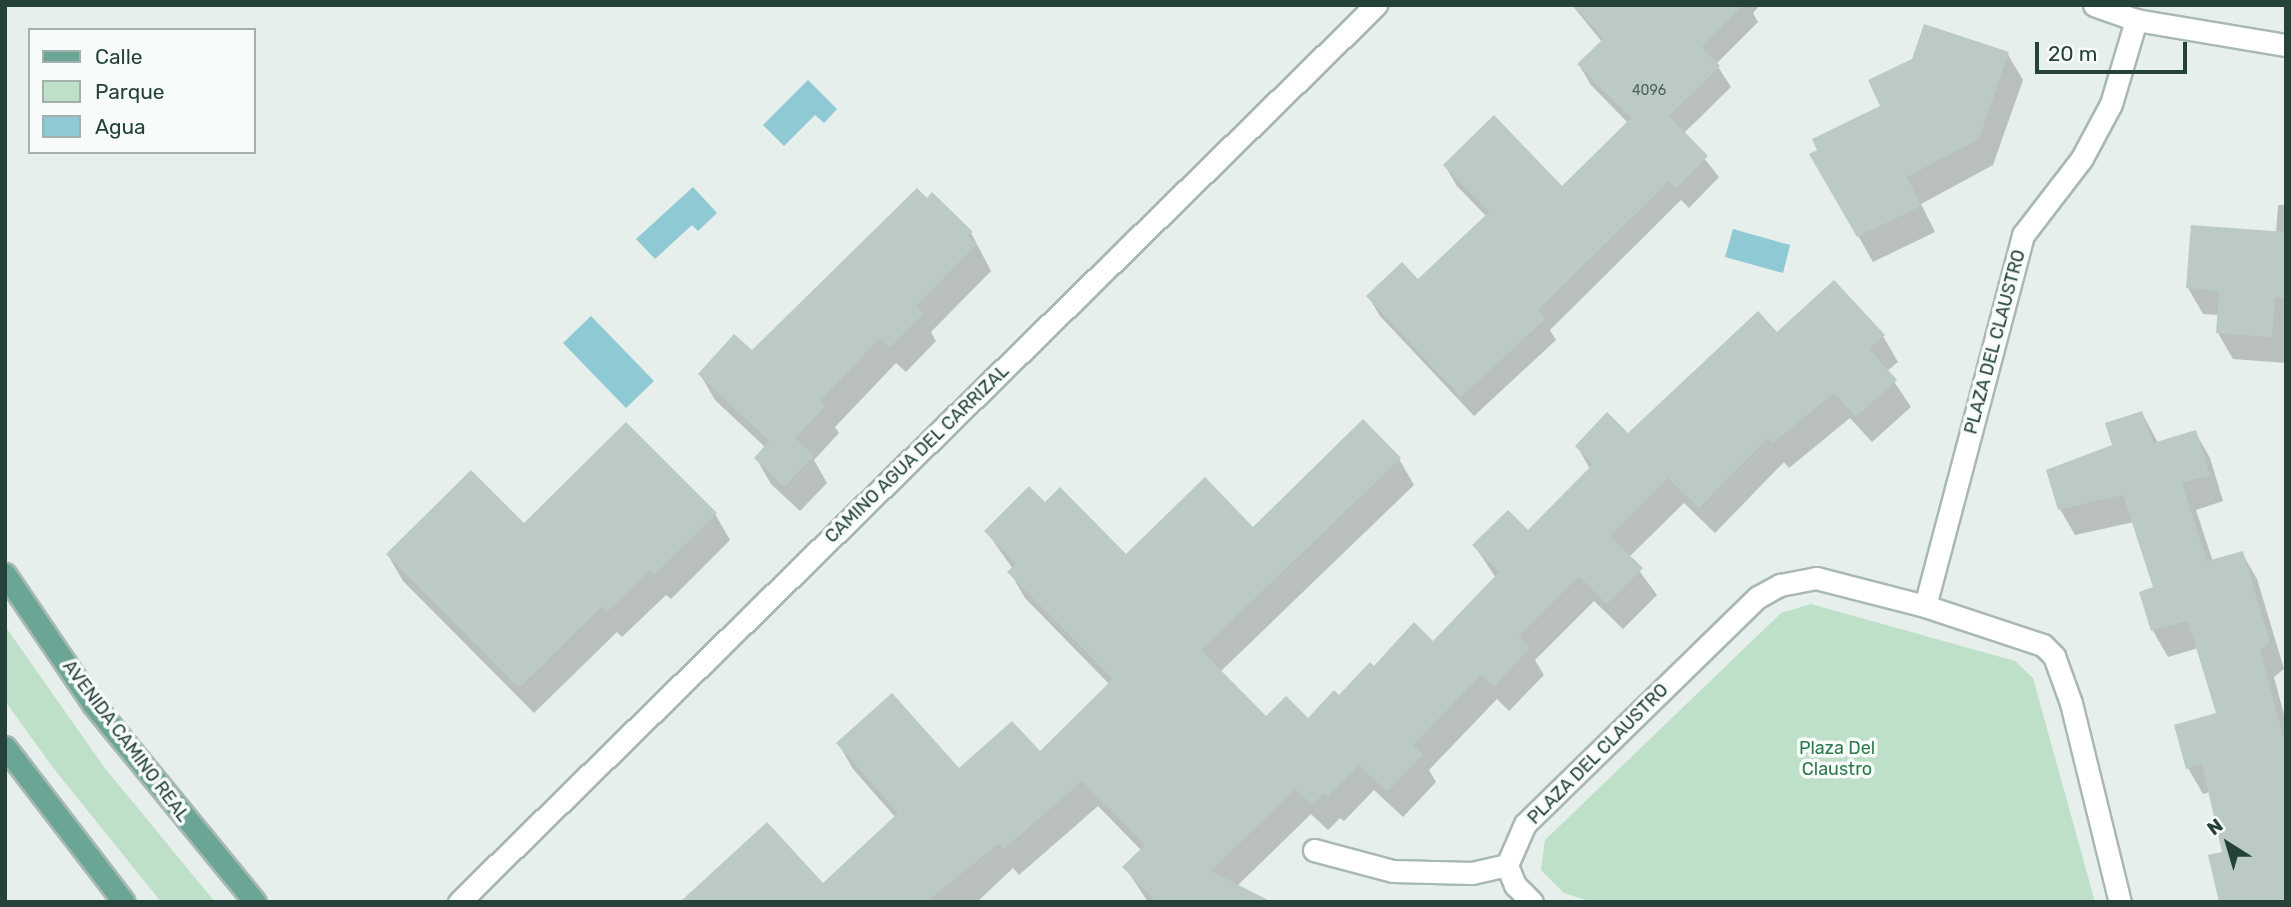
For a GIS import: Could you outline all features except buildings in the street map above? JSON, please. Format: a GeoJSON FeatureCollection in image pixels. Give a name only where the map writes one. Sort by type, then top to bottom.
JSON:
{"type":"FeatureCollection","features":[{"type":"Feature","properties":{"kind":"main road","name":"AVENIDA CAMINO REAL"},"geometry":{"type":"LineString","coordinates":[[5,574],[93,704],[254,902]]}},
{"type":"Feature","properties":{"kind":"main road"},"geometry":{"type":"LineString","coordinates":[[5,747],[124,902]]}},
{"type":"Feature","properties":{"kind":"street","name":"CAMINO AGUA DEL CARRIZAL"},"geometry":{"type":"LineString","coordinates":[[459,902],[1376,5]]}},
{"type":"Feature","properties":{"kind":"street"},"geometry":{"type":"LineString","coordinates":[[2094,5],[2136,20],[2286,44]]}},
{"type":"Feature","properties":{"kind":"street","name":"PLAZA DEL CLAUSTRO"},"geometry":{"type":"LineString","coordinates":[[1925,606],[2023,234],[2082,158],[2111,104],[2136,20]]}},
{"type":"Feature","properties":{"kind":"street","name":"PLAZA DEL CLAUSTRO"},"geometry":{"type":"LineString","coordinates":[[1507,865],[1525,824],[1758,597],[1780,585],[1816,578],[1925,606],[2043,645],[2061,666],[2120,902]]}},
{"type":"Feature","properties":{"kind":"street"},"geometry":{"type":"LineString","coordinates":[[1314,850],[1393,871],[1472,873],[1507,865],[1515,885],[1532,902]]}},
{"type":"Feature","properties":{"kind":"green space","name":"Plaza Del Claustro"},"geometry":{"type":"Polygon","coordinates":[[[1811,604],[2015,661],[2033,678],[2095,902],[1592,902],[1564,893],[1541,870],[1545,840],[1781,613],[1811,604]]]}},
{"type":"Feature","properties":{"kind":"green space"},"geometry":{"type":"Polygon","coordinates":[[[5,626],[104,767],[215,902],[161,902],[51,765],[5,701],[5,626]]]}},
{"type":"Feature","properties":{"kind":"water"},"geometry":{"type":"Polygon","coordinates":[[[808,80],[837,109],[824,123],[815,115],[784,146],[763,125],[808,80]]]}},
{"type":"Feature","properties":{"kind":"water"},"geometry":{"type":"Polygon","coordinates":[[[693,187],[717,213],[698,231],[692,225],[655,259],[636,239],[693,187]]]}},
{"type":"Feature","properties":{"kind":"water"},"geometry":{"type":"Polygon","coordinates":[[[1733,229],[1790,245],[1783,273],[1725,257],[1733,229]]]}},
{"type":"Feature","properties":{"kind":"water"},"geometry":{"type":"Polygon","coordinates":[[[591,316],[654,381],[626,408],[563,343],[591,316]]]}}]}
